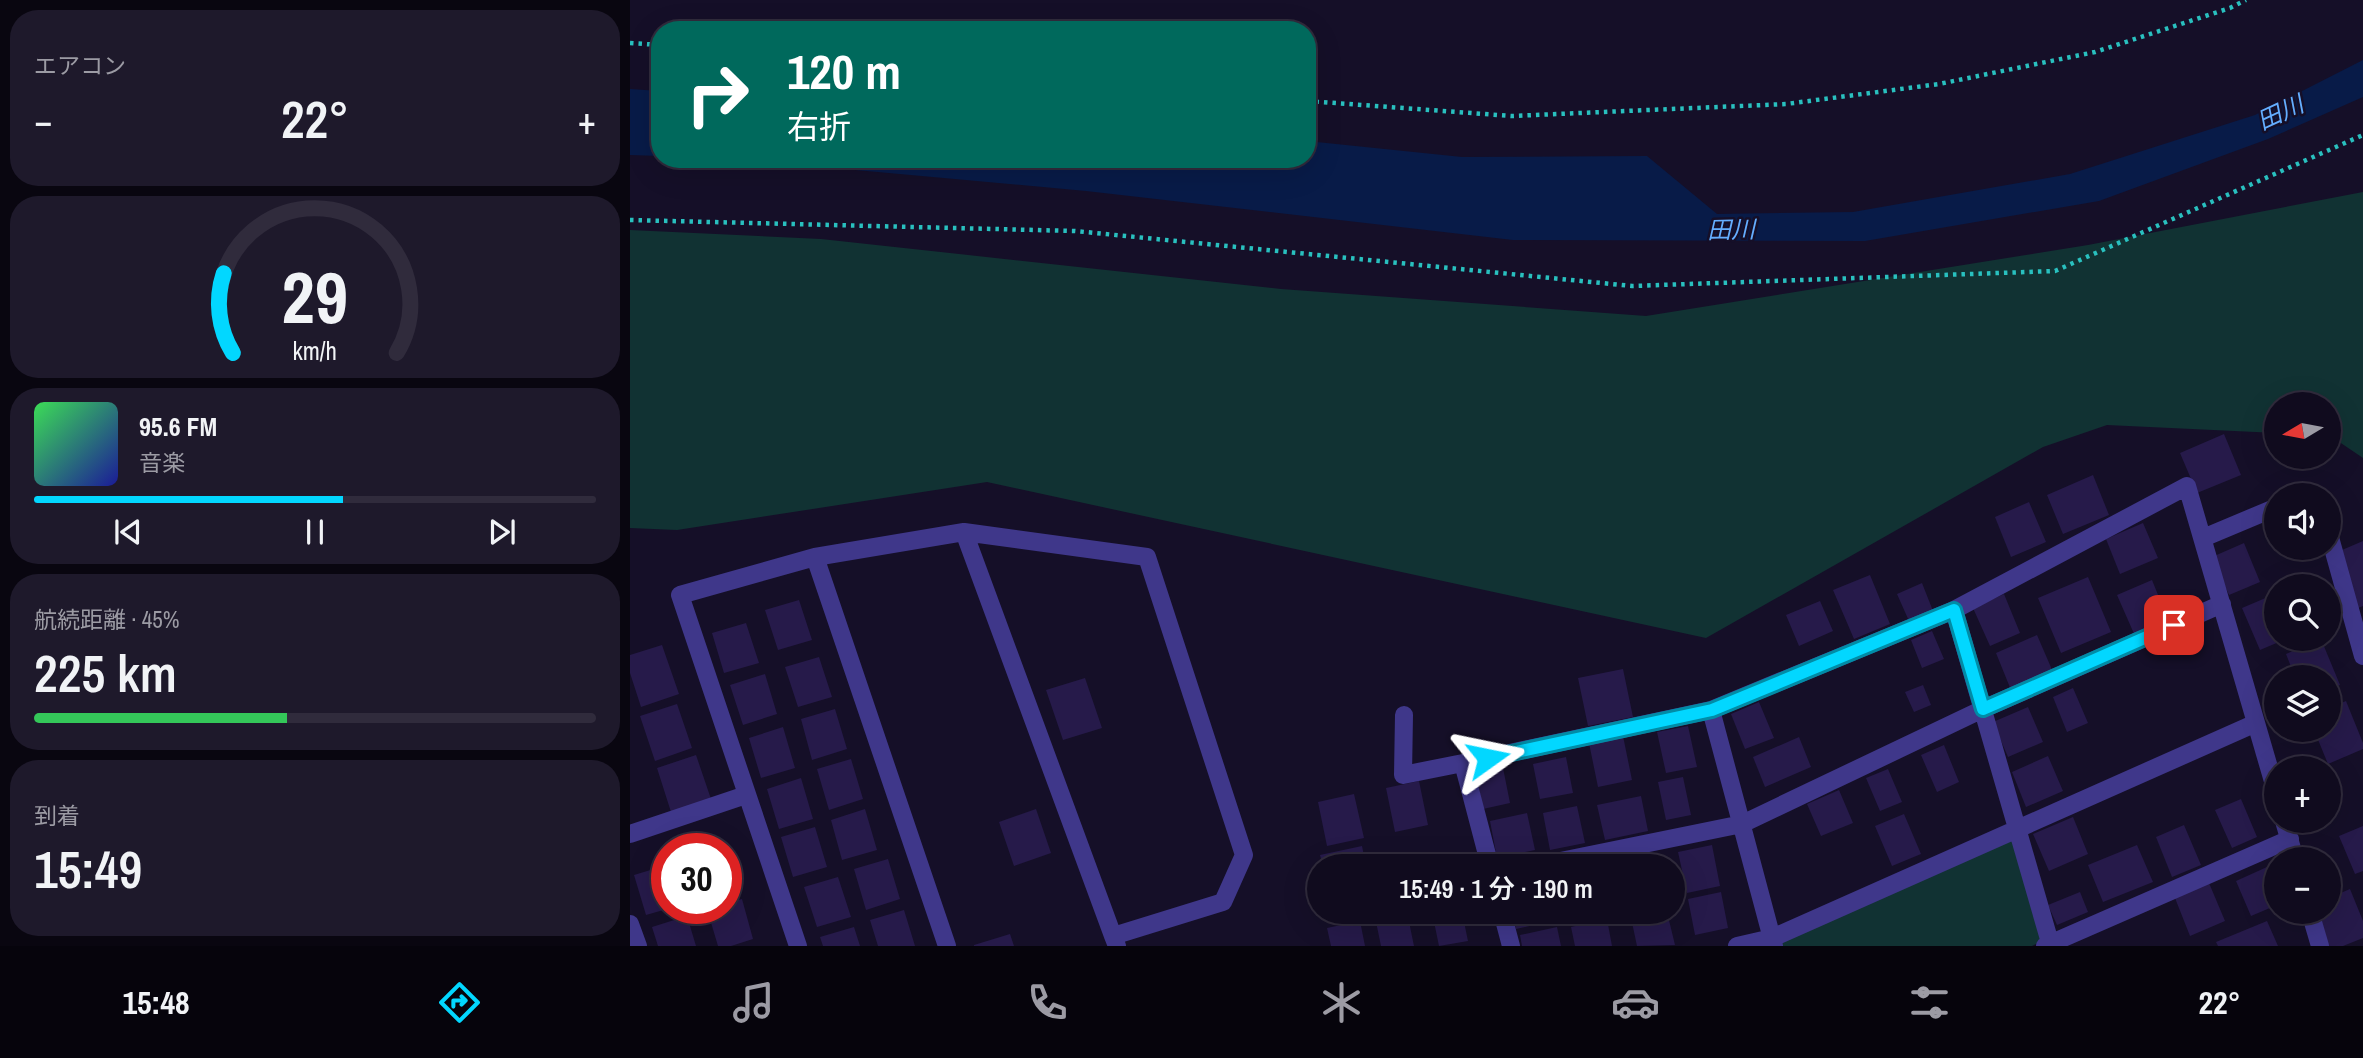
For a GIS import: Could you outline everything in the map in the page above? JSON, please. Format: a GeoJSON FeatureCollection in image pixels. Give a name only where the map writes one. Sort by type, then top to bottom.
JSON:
{"type":"FeatureCollection","features":[{"type":"Feature","properties":{"kind":"street"},"geometry":{"type":"LineString","coordinates":[[1404,715],[1403,775],[1712,710],[1954,610],[2187,486],[2266,756]]}},
{"type":"Feature","properties":{"kind":"street"},"geometry":{"type":"LineString","coordinates":[[2203,538],[2264,512]]}},
{"type":"Feature","properties":{"kind":"street"},"geometry":{"type":"LineString","coordinates":[[798,946],[681,595],[814,557],[964,533],[1147,557],[1244,855],[1223,902],[1115,941],[964,533]]}},
{"type":"Feature","properties":{"kind":"street"},"geometry":{"type":"LineString","coordinates":[[814,557],[947,946]]}},
{"type":"Feature","properties":{"kind":"street"},"geometry":{"type":"LineString","coordinates":[[2336,560],[2363,656]]}},
{"type":"Feature","properties":{"kind":"street"},"geometry":{"type":"LineString","coordinates":[[1595,854],[1742,824],[1983,709],[2222,604]]}},
{"type":"Feature","properties":{"kind":"street"},"geometry":{"type":"LineString","coordinates":[[1954,610],[2049,945],[2290,839]]}},
{"type":"Feature","properties":{"kind":"street"},"geometry":{"type":"LineString","coordinates":[[1712,710],[1773,942]]}},
{"type":"Feature","properties":{"kind":"street"},"geometry":{"type":"LineString","coordinates":[[1737,946],[1773,942],[2017,829],[2256,723]]}},
{"type":"Feature","properties":{"kind":"street"},"geometry":{"type":"LineString","coordinates":[[1463,763],[1487,854]]}},
{"type":"Feature","properties":{"kind":"street"},"geometry":{"type":"LineString","coordinates":[[630,834],[746,794]]}},
{"type":"Feature","properties":{"kind":"street"},"geometry":{"type":"LineString","coordinates":[[2288,833],[2292,847]]}},
{"type":"Feature","properties":{"kind":"street"},"geometry":{"type":"LineString","coordinates":[[630,924],[638,946]]}},
{"type":"Feature","properties":{"kind":"street"},"geometry":{"type":"LineString","coordinates":[[1505,924],[1511,946]]}},
{"type":"Feature","properties":{"kind":"street"},"geometry":{"type":"LineString","coordinates":[[2314,924],[2320,946]]}},
{"type":"Feature","properties":{"kind":"path"},"geometry":{"type":"LineString","coordinates":[[1316,102],[1512,116],[1786,104],[1939,84],[2095,52],[2230,8],[2246,0]]}},
{"type":"Feature","properties":{"kind":"path"},"geometry":{"type":"LineString","coordinates":[[630,43],[651,44]]}},
{"type":"Feature","properties":{"kind":"path"},"geometry":{"type":"LineString","coordinates":[[630,220],[1075,231],[1632,286],[2055,271],[2363,135]]}},
{"type":"Feature","properties":{"kind":"green space"},"geometry":{"type":"Polygon","coordinates":[[[2363,192],[2363,458],[2342,444],[2342,392],[2264,392],[2264,432],[2107,425],[2043,447],[1706,638],[987,482],[677,530],[630,528],[630,230],[821,239],[1281,289],[1646,316],[2088,245],[2363,192]]]}},
{"type":"Feature","properties":{"kind":"green space"},"geometry":{"type":"Polygon","coordinates":[[[2015,834],[2044,940],[2032,946],[1778,946],[1777,941],[2015,834]]]}},
{"type":"Feature","properties":{"kind":"water","name":"田川"},"geometry":{"type":"Polygon","coordinates":[[[2363,60],[2363,97],[2268,139],[2099,201],[1865,241],[1513,240],[1086,191],[834,168],[1316,168],[1316,142],[1462,157],[1647,156],[1717,214],[1853,212],[2070,174],[2255,115],[2363,60]]]}},
{"type":"Feature","properties":{"kind":"water"},"geometry":{"type":"Polygon","coordinates":[[[630,89],[651,90],[651,156],[630,155],[630,89]]]}},
{"type":"Feature","properties":{"kind":"building"},"geometry":{"type":"Polygon","coordinates":[[[2224,434],[2241,475],[2197,493],[2180,453],[2224,434]]]}},
{"type":"Feature","properties":{"kind":"building"},"geometry":{"type":"Polygon","coordinates":[[[2093,475],[2109,515],[2063,534],[2047,495],[2093,475]]]}},
{"type":"Feature","properties":{"kind":"building"},"geometry":{"type":"Polygon","coordinates":[[[2029,502],[2046,542],[2011,557],[1995,517],[2029,502]]]}},
{"type":"Feature","properties":{"kind":"building"},"geometry":{"type":"Polygon","coordinates":[[[2143,523],[2158,558],[2120,574],[2106,539],[2143,523]]]}},
{"type":"Feature","properties":{"kind":"building"},"geometry":{"type":"Polygon","coordinates":[[[2363,541],[2363,606],[2358,608],[2338,560],[2341,560],[2341,550],[2363,541]]]}},
{"type":"Feature","properties":{"kind":"building"},"geometry":{"type":"Polygon","coordinates":[[[2244,543],[2260,582],[2229,595],[2212,557],[2244,543]]]}},
{"type":"Feature","properties":{"kind":"building"},"geometry":{"type":"Polygon","coordinates":[[[1870,575],[1890,624],[1854,639],[1833,590],[1870,575]]]}},
{"type":"Feature","properties":{"kind":"building"},"geometry":{"type":"Polygon","coordinates":[[[2088,577],[2111,632],[2061,653],[2038,598],[2088,577]]]}},
{"type":"Feature","properties":{"kind":"building"},"geometry":{"type":"Polygon","coordinates":[[[2152,580],[2169,622],[2135,636],[2117,595],[2152,580]]]}},
{"type":"Feature","properties":{"kind":"building"},"geometry":{"type":"Polygon","coordinates":[[[1922,583],[1933,611],[1909,621],[1897,594],[1922,583]]]}},
{"type":"Feature","properties":{"kind":"building"},"geometry":{"type":"Polygon","coordinates":[[[2004,594],[2020,633],[1990,646],[1973,608],[2004,594]]]}},
{"type":"Feature","properties":{"kind":"building"},"geometry":{"type":"Polygon","coordinates":[[[2264,599],[2264,648],[2260,650],[2242,608],[2264,599]]]}},
{"type":"Feature","properties":{"kind":"building"},"geometry":{"type":"Polygon","coordinates":[[[799,600],[812,640],[778,650],[765,610],[799,600]]]}},
{"type":"Feature","properties":{"kind":"building"},"geometry":{"type":"Polygon","coordinates":[[[1820,601],[1833,631],[1799,646],[1786,615],[1820,601]]]}},
{"type":"Feature","properties":{"kind":"building"},"geometry":{"type":"Polygon","coordinates":[[[746,623],[759,663],[724,673],[712,633],[746,623]]]}},
{"type":"Feature","properties":{"kind":"building"},"geometry":{"type":"Polygon","coordinates":[[[1932,631],[1944,659],[1922,668],[1911,640],[1932,631]]]}},
{"type":"Feature","properties":{"kind":"building"},"geometry":{"type":"Polygon","coordinates":[[[2037,635],[2053,672],[2011,690],[1996,653],[2037,635]]]}},
{"type":"Feature","properties":{"kind":"building"},"geometry":{"type":"Polygon","coordinates":[[[662,645],[679,694],[641,707],[630,673],[630,655],[662,645]]]}},
{"type":"Feature","properties":{"kind":"building"},"geometry":{"type":"Polygon","coordinates":[[[2293,651],[2326,651],[2332,665],[2290,665],[2286,654],[2293,651]]]}},
{"type":"Feature","properties":{"kind":"building"},"geometry":{"type":"Polygon","coordinates":[[[819,657],[832,697],[798,707],[785,667],[819,657]]]}},
{"type":"Feature","properties":{"kind":"building"},"geometry":{"type":"Polygon","coordinates":[[[1623,669],[1633,717],[1588,726],[1578,678],[1623,669]]]}},
{"type":"Feature","properties":{"kind":"building"},"geometry":{"type":"Polygon","coordinates":[[[765,674],[777,714],[743,725],[730,685],[765,674]]]}},
{"type":"Feature","properties":{"kind":"building"},"geometry":{"type":"Polygon","coordinates":[[[1085,678],[1102,728],[1063,740],[1046,690],[1085,678]]]}},
{"type":"Feature","properties":{"kind":"building"},"geometry":{"type":"Polygon","coordinates":[[[1923,685],[1931,705],[1914,712],[1905,692],[1923,685]]]}},
{"type":"Feature","properties":{"kind":"building"},"geometry":{"type":"Polygon","coordinates":[[[2073,688],[2088,723],[2067,732],[2053,697],[2073,688]]]}},
{"type":"Feature","properties":{"kind":"building"},"geometry":{"type":"Polygon","coordinates":[[[2346,701],[2363,749],[2341,758],[2341,756],[2325,756],[2319,742],[2341,742],[2341,703],[2346,701]]]}},
{"type":"Feature","properties":{"kind":"building"},"geometry":{"type":"Polygon","coordinates":[[[1759,702],[1774,738],[1745,749],[1731,714],[1759,702]]]}},
{"type":"Feature","properties":{"kind":"building"},"geometry":{"type":"Polygon","coordinates":[[[677,704],[692,748],[655,761],[640,716],[677,704]]]}},
{"type":"Feature","properties":{"kind":"building"},"geometry":{"type":"Polygon","coordinates":[[[2028,707],[2043,742],[2008,757],[1993,722],[2028,707]]]}},
{"type":"Feature","properties":{"kind":"building"},"geometry":{"type":"Polygon","coordinates":[[[835,709],[847,749],[812,760],[801,719],[835,709]]]}},
{"type":"Feature","properties":{"kind":"building"},"geometry":{"type":"Polygon","coordinates":[[[1688,726],[1697,767],[1666,773],[1657,732],[1688,726]]]}},
{"type":"Feature","properties":{"kind":"building"},"geometry":{"type":"Polygon","coordinates":[[[783,727],[795,768],[761,778],[749,738],[783,727]]]}},
{"type":"Feature","properties":{"kind":"building"},"geometry":{"type":"Polygon","coordinates":[[[1623,736],[1632,780],[1598,787],[1589,743],[1623,736]]]}},
{"type":"Feature","properties":{"kind":"building"},"geometry":{"type":"Polygon","coordinates":[[[1799,737],[1811,767],[1765,787],[1753,757],[1799,737]]]}},
{"type":"Feature","properties":{"kind":"building"},"geometry":{"type":"Polygon","coordinates":[[[1944,745],[1959,782],[1937,792],[1921,755],[1944,745]]]}},
{"type":"Feature","properties":{"kind":"building"},"geometry":{"type":"Polygon","coordinates":[[[696,755],[711,799],[671,812],[657,768],[696,755]]]}},
{"type":"Feature","properties":{"kind":"building"},"geometry":{"type":"Polygon","coordinates":[[[2048,756],[2063,791],[2026,807],[2012,772],[2048,756]]]}},
{"type":"Feature","properties":{"kind":"building"},"geometry":{"type":"Polygon","coordinates":[[[1566,757],[1573,793],[1540,799],[1533,764],[1566,757]]]}},
{"type":"Feature","properties":{"kind":"building"},"geometry":{"type":"Polygon","coordinates":[[[851,759],[863,799],[829,810],[817,769],[851,759]]]}},
{"type":"Feature","properties":{"kind":"building"},"geometry":{"type":"Polygon","coordinates":[[[1502,763],[1510,803],[1483,809],[1475,769],[1502,763]]]}},
{"type":"Feature","properties":{"kind":"building"},"geometry":{"type":"Polygon","coordinates":[[[1888,769],[1902,802],[1880,811],[1866,778],[1888,769]]]}},
{"type":"Feature","properties":{"kind":"building"},"geometry":{"type":"Polygon","coordinates":[[[1683,777],[1691,815],[1666,820],[1658,782],[1683,777]]]}},
{"type":"Feature","properties":{"kind":"building"},"geometry":{"type":"Polygon","coordinates":[[[801,778],[813,819],[779,829],[767,789],[801,778]]]}},
{"type":"Feature","properties":{"kind":"building"},"geometry":{"type":"Polygon","coordinates":[[[1419,781],[1428,825],[1395,832],[1386,788],[1419,781]]]}},
{"type":"Feature","properties":{"kind":"building"},"geometry":{"type":"Polygon","coordinates":[[[1839,790],[1853,823],[1821,836],[1807,804],[1839,790]]]}},
{"type":"Feature","properties":{"kind":"building"},"geometry":{"type":"Polygon","coordinates":[[[1354,794],[1364,838],[1327,846],[1318,802],[1354,794]]]}},
{"type":"Feature","properties":{"kind":"building"},"geometry":{"type":"Polygon","coordinates":[[[1641,796],[1648,831],[1605,840],[1597,805],[1641,796]]]}},
{"type":"Feature","properties":{"kind":"building"},"geometry":{"type":"Polygon","coordinates":[[[2241,799],[2257,837],[2232,848],[2215,810],[2241,799]]]}},
{"type":"Feature","properties":{"kind":"building"},"geometry":{"type":"Polygon","coordinates":[[[1577,806],[1585,843],[1550,850],[1543,813],[1577,806]]]}},
{"type":"Feature","properties":{"kind":"building"},"geometry":{"type":"Polygon","coordinates":[[[865,809],[877,850],[842,860],[831,820],[865,809]]]}},
{"type":"Feature","properties":{"kind":"building"},"geometry":{"type":"Polygon","coordinates":[[[1036,809],[1051,853],[1014,866],[999,822],[1036,809]]]}},
{"type":"Feature","properties":{"kind":"building"},"geometry":{"type":"Polygon","coordinates":[[[1527,813],[1535,850],[1496,854],[1490,821],[1527,813]]]}},
{"type":"Feature","properties":{"kind":"building"},"geometry":{"type":"Polygon","coordinates":[[[1904,814],[1921,854],[1892,866],[1875,826],[1904,814]]]}},
{"type":"Feature","properties":{"kind":"building"},"geometry":{"type":"Polygon","coordinates":[[[2073,817],[2088,854],[2049,871],[2033,834],[2073,817]]]}},
{"type":"Feature","properties":{"kind":"building"},"geometry":{"type":"Polygon","coordinates":[[[2184,825],[2201,865],[2172,877],[2156,837],[2184,825]]]}},
{"type":"Feature","properties":{"kind":"building"},"geometry":{"type":"Polygon","coordinates":[[[2363,826],[2363,871],[2355,874],[2339,836],[2363,826]]]}},
{"type":"Feature","properties":{"kind":"building"},"geometry":{"type":"Polygon","coordinates":[[[815,827],[827,867],[793,877],[781,837],[815,827]]]}},
{"type":"Feature","properties":{"kind":"building"},"geometry":{"type":"Polygon","coordinates":[[[1712,845],[1720,886],[1687,893],[1685,854],[1678,852],[1712,845]]]}},
{"type":"Feature","properties":{"kind":"building"},"geometry":{"type":"Polygon","coordinates":[[[2137,845],[2153,882],[2103,902],[2088,865],[2137,845]]]}},
{"type":"Feature","properties":{"kind":"building"},"geometry":{"type":"Polygon","coordinates":[[[1362,846],[1364,854],[1325,854],[1362,846]]]}},
{"type":"Feature","properties":{"kind":"building"},"geometry":{"type":"Polygon","coordinates":[[[888,859],[900,899],[866,910],[854,869],[888,859]]]}},
{"type":"Feature","properties":{"kind":"building"},"geometry":{"type":"Polygon","coordinates":[[[2264,868],[2264,910],[2251,916],[2236,881],[2264,868]]]}},
{"type":"Feature","properties":{"kind":"building"},"geometry":{"type":"Polygon","coordinates":[[[651,870],[651,914],[646,915],[634,875],[651,870]]]}},
{"type":"Feature","properties":{"kind":"building"},"geometry":{"type":"Polygon","coordinates":[[[838,877],[851,917],[817,927],[804,887],[838,877]]]}},
{"type":"Feature","properties":{"kind":"building"},"geometry":{"type":"Polygon","coordinates":[[[2209,883],[2225,921],[2190,936],[2175,898],[2209,883]]]}},
{"type":"Feature","properties":{"kind":"building"},"geometry":{"type":"Polygon","coordinates":[[[2350,889],[2363,921],[2363,938],[2343,946],[2326,946],[2317,924],[2341,924],[2341,893],[2350,889]]]}},
{"type":"Feature","properties":{"kind":"building"},"geometry":{"type":"Polygon","coordinates":[[[1721,892],[1728,928],[1695,935],[1688,899],[1721,892]]]}},
{"type":"Feature","properties":{"kind":"building"},"geometry":{"type":"Polygon","coordinates":[[[2080,892],[2088,912],[2057,925],[2048,905],[2080,892]]]}},
{"type":"Feature","properties":{"kind":"building"},"geometry":{"type":"Polygon","coordinates":[[[742,899],[753,939],[731,946],[718,946],[711,924],[742,924],[742,899]]]}},
{"type":"Feature","properties":{"kind":"building"},"geometry":{"type":"Polygon","coordinates":[[[904,910],[915,946],[878,946],[870,920],[904,910]]]}},
{"type":"Feature","properties":{"kind":"building"},"geometry":{"type":"Polygon","coordinates":[[[2264,922],[2268,924],[2278,946],[2218,946],[2216,942],[2264,922]]]}},
{"type":"Feature","properties":{"kind":"building"},"geometry":{"type":"Polygon","coordinates":[[[662,924],[689,924],[696,946],[658,946],[652,927],[662,924]]]}},
{"type":"Feature","properties":{"kind":"building"},"geometry":{"type":"Polygon","coordinates":[[[1361,924],[1365,946],[1331,946],[1327,928],[1361,924]]]}},
{"type":"Feature","properties":{"kind":"building"},"geometry":{"type":"Polygon","coordinates":[[[1376,924],[1409,924],[1414,946],[1381,946],[1376,924]]]}},
{"type":"Feature","properties":{"kind":"building"},"geometry":{"type":"Polygon","coordinates":[[[1434,924],[1464,924],[1468,941],[1439,946],[1434,924]]]}},
{"type":"Feature","properties":{"kind":"building"},"geometry":{"type":"Polygon","coordinates":[[[1515,924],[1538,924],[1516,929],[1515,924]]]}},
{"type":"Feature","properties":{"kind":"building"},"geometry":{"type":"Polygon","coordinates":[[[1608,924],[1612,946],[1575,946],[1571,927],[1608,924]]]}},
{"type":"Feature","properties":{"kind":"building"},"geometry":{"type":"Polygon","coordinates":[[[1632,924],[1670,924],[1675,945],[1637,946],[1632,924]]]}},
{"type":"Feature","properties":{"kind":"building"},"geometry":{"type":"Polygon","coordinates":[[[854,927],[860,946],[823,946],[820,937],[854,927]]]}},
{"type":"Feature","properties":{"kind":"building"},"geometry":{"type":"Polygon","coordinates":[[[1557,927],[1561,946],[1522,946],[1520,935],[1557,927]]]}},
{"type":"Feature","properties":{"kind":"building"},"geometry":{"type":"Polygon","coordinates":[[[1010,934],[1014,946],[974,946],[974,945],[1010,934]]]}},
{"type":"Feature","properties":{"kind":"route"},"geometry":{"type":"LineString","coordinates":[[1488,758],[1712,710],[1954,610],[1983,709],[2174,625]]}}]}
